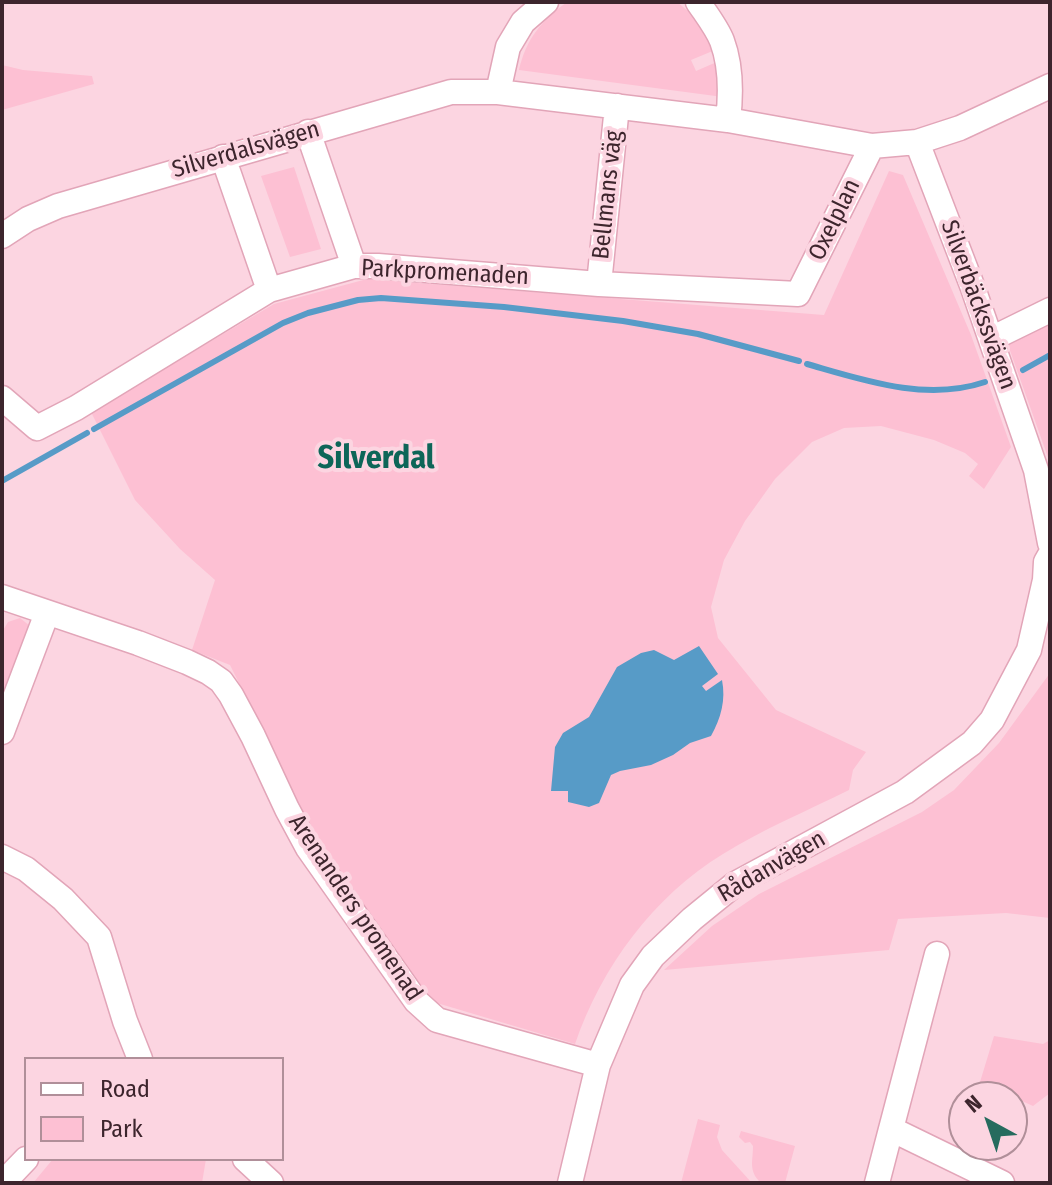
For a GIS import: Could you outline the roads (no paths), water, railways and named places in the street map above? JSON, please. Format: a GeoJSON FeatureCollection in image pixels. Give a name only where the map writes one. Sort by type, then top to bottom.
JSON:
{"type":"FeatureCollection","features":[{"type":"Feature","properties":{"kind":"street"},"geometry":{"type":"LineString","coordinates":[[498,92],[508,47],[523,22],[546,2]]}},
{"type":"Feature","properties":{"kind":"street"},"geometry":{"type":"LineString","coordinates":[[698,2],[722,40],[729,73],[728,120]]}},
{"type":"Feature","properties":{"kind":"street","name":"Silverdalsvägen"},"geometry":{"type":"LineString","coordinates":[[2,236],[28,219],[58,206],[451,92],[498,92],[728,120],[872,146],[917,142],[960,128],[1050,86]]}},
{"type":"Feature","properties":{"kind":"street","name":"Bellmans väg"},"geometry":{"type":"LineString","coordinates":[[599,284],[617,106]]}},
{"type":"Feature","properties":{"kind":"street"},"geometry":{"type":"LineString","coordinates":[[308,132],[354,266]]}},
{"type":"Feature","properties":{"kind":"street","name":"Silverbäckssvägen"},"geometry":{"type":"LineString","coordinates":[[917,142],[1036,470],[1050,543]]}},
{"type":"Feature","properties":{"kind":"street","name":"Oxelplan"},"geometry":{"type":"LineString","coordinates":[[798,294],[872,146]]}},
{"type":"Feature","properties":{"kind":"street"},"geometry":{"type":"LineString","coordinates":[[223,157],[269,290]]}},
{"type":"Feature","properties":{"kind":"street","name":"Parkpromenaden"},"geometry":{"type":"LineString","coordinates":[[2,398],[37,428],[76,408],[269,290],[354,266],[599,284],[798,294]]}},
{"type":"Feature","properties":{"kind":"street"},"geometry":{"type":"LineString","coordinates":[[991,339],[1050,310]]}},
{"type":"Feature","properties":{"kind":"street","name":"Silverbäckssvägen"},"geometry":{"type":"LineString","coordinates":[[1036,470],[1050,491]]}},
{"type":"Feature","properties":{"kind":"street","name":"Rådanvägen"},"geometry":{"type":"LineString","coordinates":[[570,1183],[598,1065],[632,985],[653,956],[713,900],[735,884],[905,792],[972,743],[992,720],[1029,650],[1048,586],[1045,568],[1050,555]]}},
{"type":"Feature","properties":{"kind":"street","name":"Arenanders promenad"},"geometry":{"type":"LineString","coordinates":[[4,602],[138,643],[187,662],[221,681],[253,736],[308,848],[416,1001],[437,1020],[598,1065]]}},
{"type":"Feature","properties":{"kind":"street"},"geometry":{"type":"LineString","coordinates":[[2,732],[47,613]]}},
{"type":"Feature","properties":{"kind":"street","name":"Rådanvägen"},"geometry":{"type":"LineString","coordinates":[[1029,650],[1050,632]]}},
{"type":"Feature","properties":{"kind":"street"},"geometry":{"type":"LineString","coordinates":[[2,857],[26,869],[63,899],[99,937],[137,1050]]}},
{"type":"Feature","properties":{"kind":"street"},"geometry":{"type":"LineString","coordinates":[[877,1183],[937,954]]}},
{"type":"Feature","properties":{"kind":"street"},"geometry":{"type":"LineString","coordinates":[[891,1129],[1002,1183]]}},
{"type":"Feature","properties":{"kind":"street"},"geometry":{"type":"LineString","coordinates":[[3,1183],[24,1161]]}},
{"type":"Feature","properties":{"kind":"street"},"geometry":{"type":"LineString","coordinates":[[247,1161],[271,1183]]}},
{"type":"Feature","properties":{"kind":"water"},"geometry":{"type":"Polygon","coordinates":[[[699,646],[718,674],[702,686],[706,691],[722,680],[723,687],[722,709],[711,736],[690,743],[651,765],[611,775],[599,803],[589,807],[568,802],[568,791],[551,791],[555,747],[563,733],[589,717],[617,667],[641,653],[654,650],[674,660],[699,646]]]}},
{"type":"Feature","properties":{"kind":"waterway"},"geometry":{"type":"LineString","coordinates":[[94,429],[283,323],[358,300],[381,298],[504,307],[623,321],[698,334],[799,361]]}},
{"type":"Feature","properties":{"kind":"waterway"},"geometry":{"type":"LineString","coordinates":[[1023,370],[1050,355]]}},
{"type":"Feature","properties":{"kind":"waterway"},"geometry":{"type":"LineString","coordinates":[[807,364],[872,382],[918,389],[963,388],[985,382]]}},
{"type":"Feature","properties":{"kind":"waterway"},"geometry":{"type":"LineString","coordinates":[[2,481],[87,433]]}},
{"type":"Feature","properties":{"kind":"district","name":"Silverdal"},"geometry":{"type":"Point","coordinates":[376,459]}}]}
